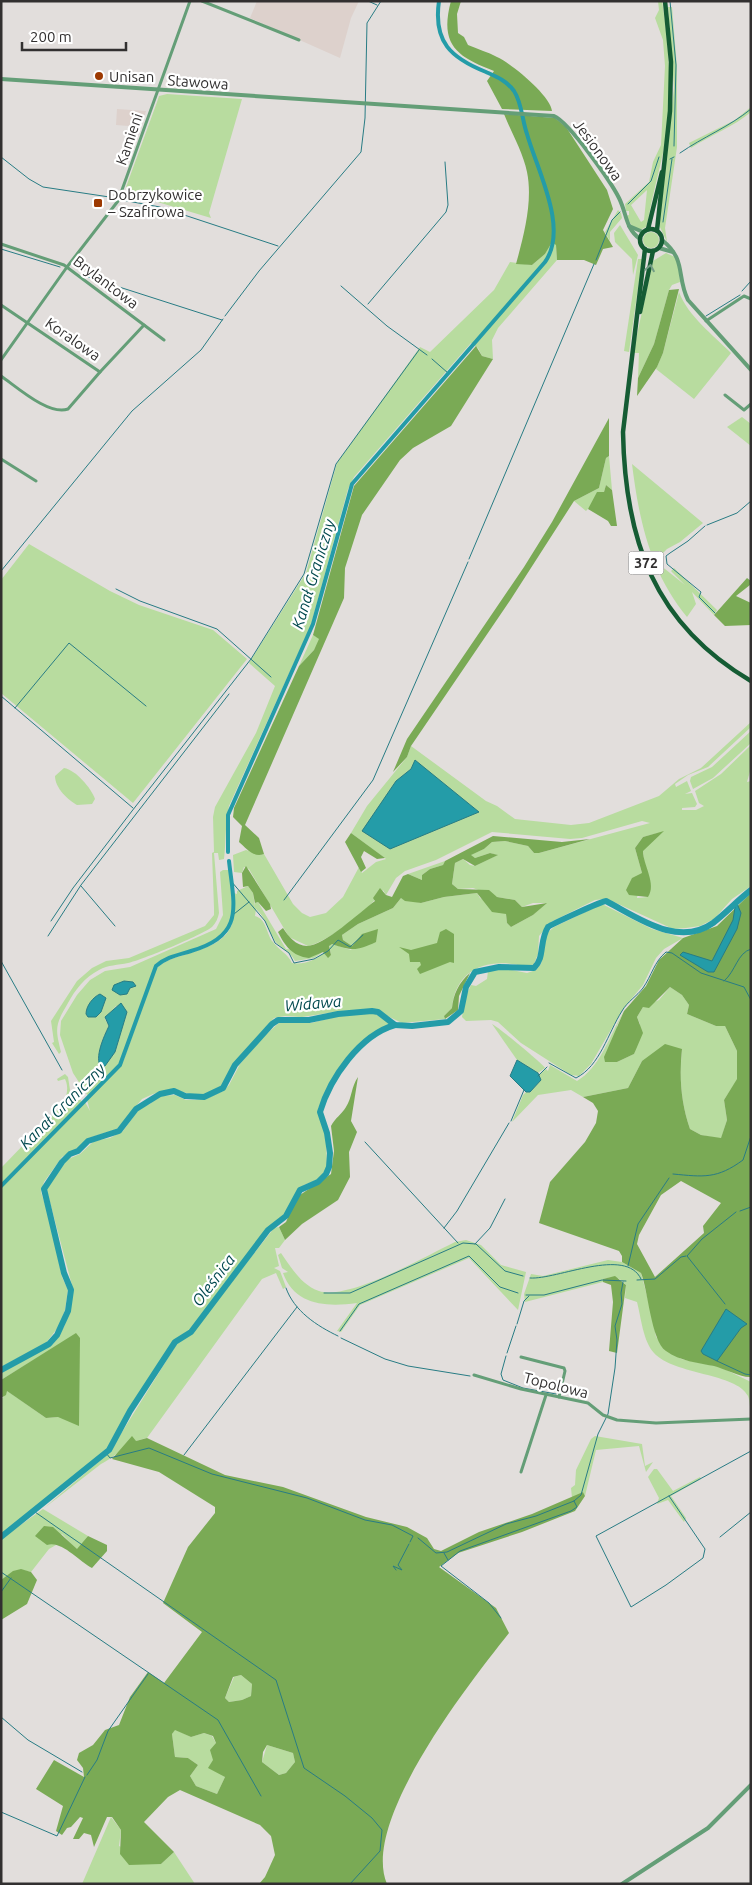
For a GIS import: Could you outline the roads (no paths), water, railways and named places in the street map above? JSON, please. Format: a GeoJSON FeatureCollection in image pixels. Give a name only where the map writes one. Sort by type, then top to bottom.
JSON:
{"type":"FeatureCollection","features":[{"type":"Feature","properties":{"kind":"main road"},"geometry":{"type":"LineString","coordinates":[[657,230],[648,229],[643,232],[640,239],[645,249],[653,251],[659,248],[662,240],[657,230],[668,138],[671,87],[665,1]]}},
{"type":"Feature","properties":{"kind":"main road"},"geometry":{"type":"LineString","coordinates":[[648,229],[657,185],[664,168]]}},
{"type":"Feature","properties":{"kind":"main road","name":"372"},"geometry":{"type":"LineString","coordinates":[[638,318],[645,249]]}},
{"type":"Feature","properties":{"kind":"main road","name":"372"},"geometry":{"type":"LineString","coordinates":[[653,251],[630,360],[623,432],[627,499],[633,527],[652,578],[676,616],[712,654],[751,681]]}},
{"type":"Feature","properties":{"kind":"street","name":"Kamieni"},"geometry":{"type":"LineString","coordinates":[[1,360],[67,267],[118,201],[190,1]]}},
{"type":"Feature","properties":{"kind":"street"},"geometry":{"type":"LineString","coordinates":[[202,1],[299,40]]}},
{"type":"Feature","properties":{"kind":"street","name":"Stawowa"},"geometry":{"type":"LineString","coordinates":[[1,79],[158,91],[516,112]]}},
{"type":"Feature","properties":{"kind":"street","name":"Jesionowa"},"geometry":{"type":"LineString","coordinates":[[516,112],[554,116],[567,125],[619,198],[630,231],[640,239]]}},
{"type":"Feature","properties":{"kind":"street"},"geometry":{"type":"LineString","coordinates":[[629,226],[643,232]]}},
{"type":"Feature","properties":{"kind":"street"},"geometry":{"type":"LineString","coordinates":[[662,240],[675,253],[680,264],[686,296],[751,370]]}},
{"type":"Feature","properties":{"kind":"street","name":"Brylantowa"},"geometry":{"type":"LineString","coordinates":[[1,244],[60,262],[164,340]]}},
{"type":"Feature","properties":{"kind":"street"},"geometry":{"type":"LineString","coordinates":[[659,248],[675,253]]}},
{"type":"Feature","properties":{"kind":"street"},"geometry":{"type":"LineString","coordinates":[[706,321],[744,296],[751,299]]}},
{"type":"Feature","properties":{"kind":"street","name":"Koralowa"},"geometry":{"type":"LineString","coordinates":[[1,305],[100,372],[144,325]]}},
{"type":"Feature","properties":{"kind":"street"},"geometry":{"type":"LineString","coordinates":[[1,376],[50,409],[61,412],[68,409],[100,372]]}},
{"type":"Feature","properties":{"kind":"street"},"geometry":{"type":"LineString","coordinates":[[725,395],[744,410],[751,404]]}},
{"type":"Feature","properties":{"kind":"street"},"geometry":{"type":"LineString","coordinates":[[1,458],[36,481]]}},
{"type":"Feature","properties":{"kind":"street"},"geometry":{"type":"LineString","coordinates":[[520,1357],[564,1368],[559,1397]]}},
{"type":"Feature","properties":{"kind":"street","name":"Topolowa"},"geometry":{"type":"LineString","coordinates":[[474,1375],[591,1405],[607,1417],[656,1423],[751,1419]]}},
{"type":"Feature","properties":{"kind":"street"},"geometry":{"type":"LineString","coordinates":[[521,1472],[546,1395]]}},
{"type":"Feature","properties":{"kind":"street"},"geometry":{"type":"LineString","coordinates":[[622,1884],[708,1828],[751,1785]]}},
{"type":"Feature","properties":{"kind":"water"},"geometry":{"type":"Polygon","coordinates":[[[415,760],[479,812],[390,849],[362,831],[396,781],[411,769],[415,760]]]}},
{"type":"Feature","properties":{"kind":"water"},"geometry":{"type":"Polygon","coordinates":[[[736,901],[741,913],[737,929],[714,972],[708,972],[680,955],[683,952],[712,961],[733,920],[736,901]]]}},
{"type":"Feature","properties":{"kind":"water"},"geometry":{"type":"Polygon","coordinates":[[[124,981],[133,982],[136,986],[130,988],[127,994],[120,995],[112,990],[114,985],[124,981]]]}},
{"type":"Feature","properties":{"kind":"water"},"geometry":{"type":"Polygon","coordinates":[[[100,994],[106,998],[101,1012],[96,1017],[88,1017],[86,1011],[90,1002],[100,994]]]}},
{"type":"Feature","properties":{"kind":"water"},"geometry":{"type":"Polygon","coordinates":[[[121,1003],[127,1012],[115,1052],[105,1066],[101,1067],[99,1053],[109,1026],[105,1017],[121,1003]]]}},
{"type":"Feature","properties":{"kind":"water"},"geometry":{"type":"Polygon","coordinates":[[[517,1060],[538,1073],[541,1080],[530,1092],[526,1092],[510,1076],[517,1060]]]}},
{"type":"Feature","properties":{"kind":"water"},"geometry":{"type":"Polygon","coordinates":[[[726,1309],[747,1324],[741,1328],[717,1361],[701,1351],[726,1309]]]}},
{"type":"Feature","properties":{"kind":"waterway"},"geometry":{"type":"LineString","coordinates":[[368,1],[377,5]]}},
{"type":"Feature","properties":{"kind":"waterway"},"geometry":{"type":"LineString","coordinates":[[225,316],[259,271],[361,152],[365,118],[367,23],[381,1]]}},
{"type":"Feature","properties":{"kind":"waterway","name":"Kanał Graniczny"},"geometry":{"type":"LineString","coordinates":[[228,852],[228,815],[313,624],[352,484],[545,262],[552,248],[554,233],[549,199],[527,134],[517,96],[505,82],[463,61],[447,47],[439,27],[439,1]]}},
{"type":"Feature","properties":{"kind":"waterway"},"geometry":{"type":"LineString","coordinates":[[670,1],[676,65],[674,146]]}},
{"type":"Feature","properties":{"kind":"waterway"},"geometry":{"type":"LineString","coordinates":[[680,153],[751,109]]}},
{"type":"Feature","properties":{"kind":"waterway"},"geometry":{"type":"LineString","coordinates":[[1,157],[29,179],[43,187],[116,198]]}},
{"type":"Feature","properties":{"kind":"waterway"},"geometry":{"type":"LineString","coordinates":[[628,204],[651,181],[659,157]]}},
{"type":"Feature","properties":{"kind":"waterway"},"geometry":{"type":"LineString","coordinates":[[670,159],[674,157]]}},
{"type":"Feature","properties":{"kind":"waterway"},"geometry":{"type":"LineString","coordinates":[[663,222],[672,159]]}},
{"type":"Feature","properties":{"kind":"waterway"},"geometry":{"type":"LineString","coordinates":[[368,304],[446,212],[448,205],[445,162]]}},
{"type":"Feature","properties":{"kind":"waterway"},"geometry":{"type":"LineString","coordinates":[[122,200],[160,207],[278,246]]}},
{"type":"Feature","properties":{"kind":"waterway"},"geometry":{"type":"LineString","coordinates":[[596,260],[612,220],[620,212]]}},
{"type":"Feature","properties":{"kind":"waterway"},"geometry":{"type":"LineString","coordinates":[[1,249],[60,267]]}},
{"type":"Feature","properties":{"kind":"waterway"},"geometry":{"type":"LineString","coordinates":[[469,559],[594,264]]}},
{"type":"Feature","properties":{"kind":"waterway"},"geometry":{"type":"LineString","coordinates":[[88,277],[222,320]]}},
{"type":"Feature","properties":{"kind":"waterway"},"geometry":{"type":"LineString","coordinates":[[742,291],[751,281]]}},
{"type":"Feature","properties":{"kind":"waterway"},"geometry":{"type":"LineString","coordinates":[[341,286],[387,326],[427,355]]}},
{"type":"Feature","properties":{"kind":"waterway"},"geometry":{"type":"LineString","coordinates":[[706,316],[740,295]]}},
{"type":"Feature","properties":{"kind":"waterway"},"geometry":{"type":"LineString","coordinates":[[1,571],[132,411],[201,350],[223,319]]}},
{"type":"Feature","properties":{"kind":"waterway"},"geometry":{"type":"LineString","coordinates":[[51,921],[73,888],[251,659],[304,574],[336,464],[419,350]]}},
{"type":"Feature","properties":{"kind":"waterway"},"geometry":{"type":"LineString","coordinates":[[432,359],[448,373]]}},
{"type":"Feature","properties":{"kind":"waterway"},"geometry":{"type":"LineString","coordinates":[[707,525],[737,513],[751,501]]}},
{"type":"Feature","properties":{"kind":"waterway"},"geometry":{"type":"LineString","coordinates":[[705,526],[688,541],[666,556],[667,564],[701,592],[699,597],[715,613]]}},
{"type":"Feature","properties":{"kind":"waterway"},"geometry":{"type":"LineString","coordinates":[[284,900],[373,780],[468,562]]}},
{"type":"Feature","properties":{"kind":"waterway"},"geometry":{"type":"LineString","coordinates":[[116,589],[140,601],[217,629],[271,677]]}},
{"type":"Feature","properties":{"kind":"waterway"},"geometry":{"type":"LineString","coordinates":[[15,708],[69,643],[146,706]]}},
{"type":"Feature","properties":{"kind":"waterway"},"geometry":{"type":"LineString","coordinates":[[48,936],[81,885],[229,694]]}},
{"type":"Feature","properties":{"kind":"waterway"},"geometry":{"type":"LineString","coordinates":[[1,696],[133,808]]}},
{"type":"Feature","properties":{"kind":"waterway","name":"Kanał Graniczny"},"geometry":{"type":"LineString","coordinates":[[1,1186],[120,1065],[156,966],[168,958],[208,945],[220,937],[228,928],[232,917],[233,905],[229,861]]}},
{"type":"Feature","properties":{"kind":"waterway"},"geometry":{"type":"LineString","coordinates":[[231,881],[265,921],[275,943],[289,953],[294,963],[314,959],[328,951],[338,940],[350,947],[363,935]]}},
{"type":"Feature","properties":{"kind":"waterway"},"geometry":{"type":"LineString","coordinates":[[81,886],[115,926]]}},
{"type":"Feature","properties":{"kind":"waterway","name":"Widawa"},"geometry":{"type":"LineString","coordinates":[[1,1370],[49,1344],[57,1335],[68,1311],[71,1290],[64,1273],[44,1189],[62,1162],[70,1154],[78,1151],[88,1141],[119,1131],[136,1109],[160,1094],[174,1091],[185,1096],[204,1097],[223,1088],[235,1065],[272,1024],[278,1020],[309,1020],[338,1014],[372,1011],[378,1012],[395,1025],[412,1026],[448,1022],[461,1011],[466,987],[475,972],[499,967],[534,968],[540,959],[545,932],[548,927],[603,902],[606,901],[644,922],[672,931],[686,932],[700,930],[713,923],[751,890]]}},
{"type":"Feature","properties":{"kind":"waterway"},"geometry":{"type":"LineString","coordinates":[[234,914],[249,902]]}},
{"type":"Feature","properties":{"kind":"waterway"},"geometry":{"type":"LineString","coordinates":[[724,981],[739,958],[751,949]]}},
{"type":"Feature","properties":{"kind":"waterway"},"geometry":{"type":"LineString","coordinates":[[549,1063],[576,1078],[584,1073],[603,1048],[624,1008],[643,988],[656,964],[666,952],[672,953],[701,973],[744,987],[751,1000]]}},
{"type":"Feature","properties":{"kind":"waterway"},"geometry":{"type":"LineString","coordinates":[[1,961],[62,1070]]}},
{"type":"Feature","properties":{"kind":"waterway","name":"Oleśnica"},"geometry":{"type":"LineString","coordinates":[[1,1537],[109,1450],[130,1411],[175,1342],[191,1332],[268,1230],[286,1216],[300,1190],[318,1182],[326,1174],[329,1167],[330,1153],[327,1133],[320,1112],[331,1085],[348,1060],[359,1048],[382,1030],[395,1025]]}},
{"type":"Feature","properties":{"kind":"waterway"},"geometry":{"type":"LineString","coordinates":[[538,1076],[547,1067]]}},
{"type":"Feature","properties":{"kind":"waterway"},"geometry":{"type":"LineString","coordinates":[[511,1121],[524,1090]]}},
{"type":"Feature","properties":{"kind":"waterway"},"geometry":{"type":"LineString","coordinates":[[444,1228],[457,1211],[509,1123]]}},
{"type":"Feature","properties":{"kind":"waterway"},"geometry":{"type":"LineString","coordinates":[[673,1174],[702,1176],[725,1171],[743,1160],[751,1136]]}},
{"type":"Feature","properties":{"kind":"waterway"},"geometry":{"type":"LineString","coordinates":[[365,1142],[458,1243]]}},
{"type":"Feature","properties":{"kind":"waterway"},"geometry":{"type":"LineString","coordinates":[[628,1266],[638,1224],[669,1178]]}},
{"type":"Feature","properties":{"kind":"waterway"},"geometry":{"type":"LineString","coordinates":[[475,1244],[490,1228],[505,1199]]}},
{"type":"Feature","properties":{"kind":"waterway"},"geometry":{"type":"LineString","coordinates":[[740,1211],[751,1207]]}},
{"type":"Feature","properties":{"kind":"waterway"},"geometry":{"type":"LineString","coordinates":[[725,1304],[687,1256],[702,1239],[736,1212]]}},
{"type":"Feature","properties":{"kind":"waterway"},"geometry":{"type":"LineString","coordinates":[[324,1293],[350,1293],[463,1243],[476,1244],[505,1271],[523,1276]]}},
{"type":"Feature","properties":{"kind":"waterway"},"geometry":{"type":"LineString","coordinates":[[340,1331],[359,1304],[469,1256],[500,1287],[518,1293]]}},
{"type":"Feature","properties":{"kind":"waterway"},"geometry":{"type":"LineString","coordinates":[[637,1280],[655,1279],[681,1257],[686,1256]]}},
{"type":"Feature","properties":{"kind":"waterway"},"geometry":{"type":"LineString","coordinates":[[530,1278],[590,1267],[621,1265],[633,1270],[641,1279]]}},
{"type":"Feature","properties":{"kind":"waterway"},"geometry":{"type":"LineString","coordinates":[[526,1295],[544,1295],[602,1280],[626,1281]]}},
{"type":"Feature","properties":{"kind":"waterway"},"geometry":{"type":"LineString","coordinates":[[418,1538],[436,1553],[447,1552],[506,1524],[536,1516],[574,1501],[581,1495],[598,1434],[608,1414],[615,1368],[617,1340],[615,1326],[622,1304],[623,1282]]}},
{"type":"Feature","properties":{"kind":"waterway"},"geometry":{"type":"LineString","coordinates":[[286,1288],[300,1311],[322,1328],[338,1336]]}},
{"type":"Feature","properties":{"kind":"waterway"},"geometry":{"type":"LineString","coordinates":[[517,1324],[524,1301],[529,1296]]}},
{"type":"Feature","properties":{"kind":"waterway"},"geometry":{"type":"LineString","coordinates":[[184,1455],[297,1307]]}},
{"type":"Feature","properties":{"kind":"waterway"},"geometry":{"type":"LineString","coordinates":[[507,1353],[516,1326]]}},
{"type":"Feature","properties":{"kind":"waterway"},"geometry":{"type":"LineString","coordinates":[[341,1338],[385,1359],[408,1366],[470,1376]]}},
{"type":"Feature","properties":{"kind":"waterway"},"geometry":{"type":"LineString","coordinates":[[506,1356],[501,1374],[503,1380],[523,1388],[556,1394]]}},
{"type":"Feature","properties":{"kind":"waterway"},"geometry":{"type":"LineString","coordinates":[[717,1361],[751,1375]]}},
{"type":"Feature","properties":{"kind":"waterway"},"geometry":{"type":"LineString","coordinates":[[106,1453],[110,1458],[149,1448],[212,1474],[307,1498],[365,1520],[392,1525],[413,1536],[410,1542]]}},
{"type":"Feature","properties":{"kind":"waterway"},"geometry":{"type":"LineString","coordinates":[[669,1496],[705,1549],[703,1558],[666,1585],[631,1607],[596,1536],[751,1451]]}},
{"type":"Feature","properties":{"kind":"waterway"},"geometry":{"type":"LineString","coordinates":[[501,1618],[489,1603],[441,1566],[460,1551],[571,1511],[577,1507],[574,1501]]}},
{"type":"Feature","properties":{"kind":"waterway"},"geometry":{"type":"LineString","coordinates":[[35,1512],[276,1680],[304,1768],[345,1796],[372,1818],[382,1830],[380,1851],[350,1884]]}},
{"type":"Feature","properties":{"kind":"waterway"},"geometry":{"type":"LineString","coordinates":[[720,1537],[751,1512]]}},
{"type":"Feature","properties":{"kind":"waterway"},"geometry":{"type":"LineString","coordinates":[[396,1570],[393,1566],[402,1570],[398,1565],[409,1544]]}},
{"type":"Feature","properties":{"kind":"waterway"},"geometry":{"type":"LineString","coordinates":[[444,1553],[448,1560]]}},
{"type":"Feature","properties":{"kind":"waterway"},"geometry":{"type":"LineString","coordinates":[[1,1572],[218,1720],[261,1796]]}},
{"type":"Feature","properties":{"kind":"waterway"},"geometry":{"type":"LineString","coordinates":[[1,1592],[11,1578]]}},
{"type":"Feature","properties":{"kind":"waterway"},"geometry":{"type":"LineString","coordinates":[[87,1775],[97,1760],[108,1731],[148,1674]]}},
{"type":"Feature","properties":{"kind":"waterway"},"geometry":{"type":"LineString","coordinates":[[1,1717],[28,1740],[82,1772]]}},
{"type":"Feature","properties":{"kind":"waterway"},"geometry":{"type":"LineString","coordinates":[[1,1812],[57,1836],[85,1777]]}},
{"type":"Feature","properties":{"kind":"place","name":"Unisan"},"geometry":{"type":"Point","coordinates":[99,76]}},
{"type":"Feature","properties":{"kind":"place","name":"Dobrzykowice – Szafirowa"},"geometry":{"type":"Point","coordinates":[98,203]}}]}
